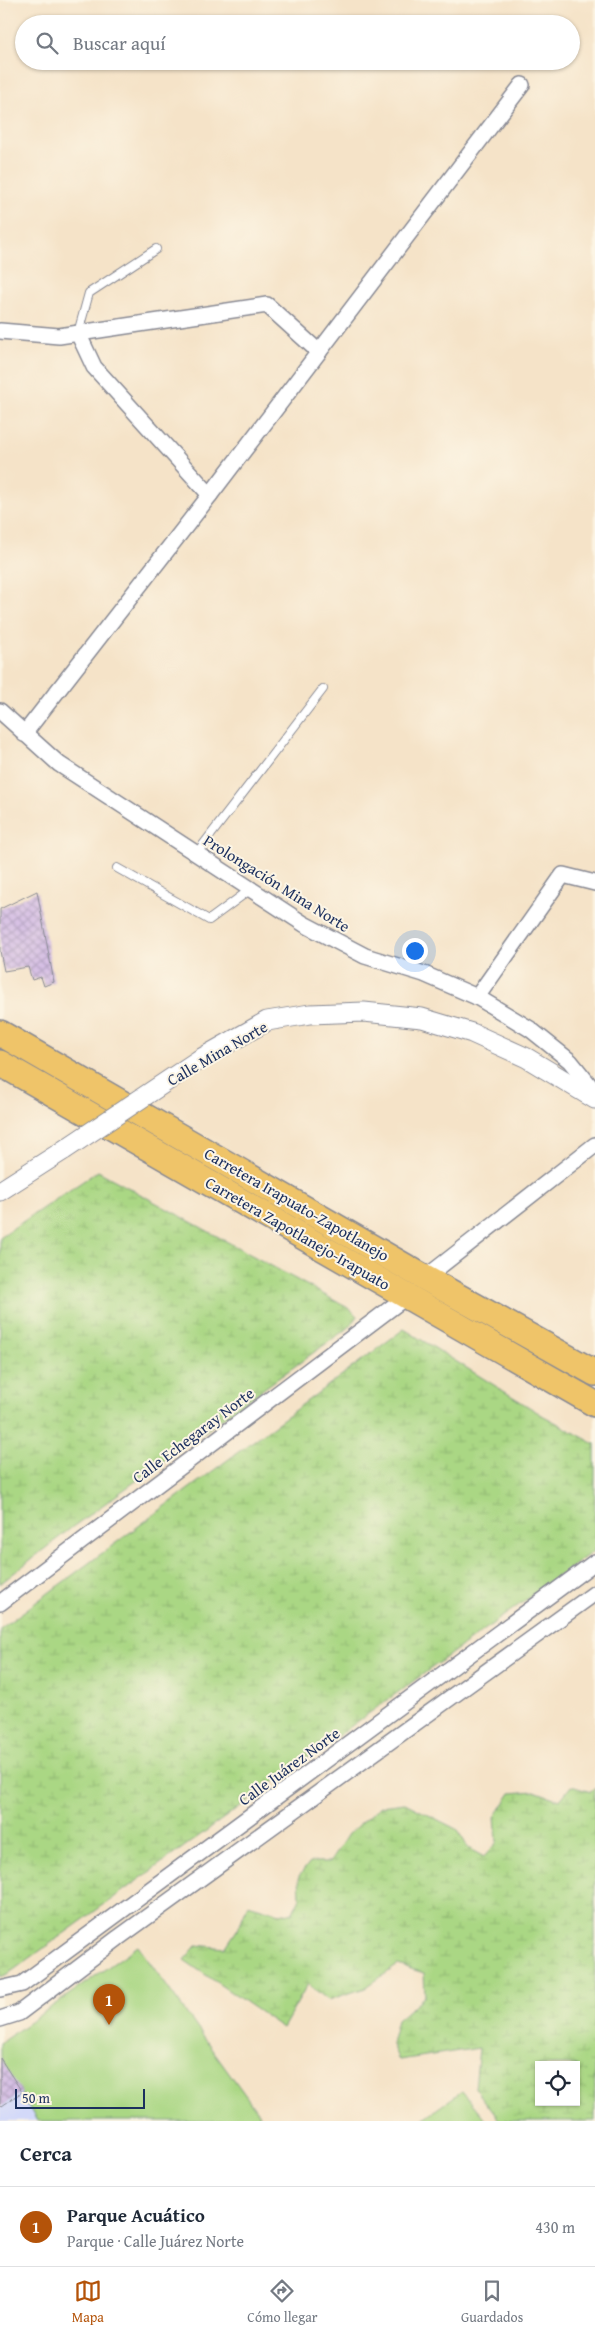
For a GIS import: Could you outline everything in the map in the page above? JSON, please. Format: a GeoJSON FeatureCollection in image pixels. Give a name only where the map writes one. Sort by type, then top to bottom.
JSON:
{"type":"FeatureCollection","features":[{"type":"Feature","properties":{"kind":"highway","name":"Carretera Irapuato-Zapotlanejo"},"geometry":{"type":"LineString","coordinates":[[0,1033],[425,1278],[595,1373]]}},
{"type":"Feature","properties":{"kind":"highway","name":"Carretera Zapotlanejo-Irapuato"},"geometry":{"type":"LineString","coordinates":[[0,1063],[595,1404]]}},
{"type":"Feature","properties":{"kind":"street"},"geometry":{"type":"LineString","coordinates":[[24,734],[210,495],[522,85]]}},
{"type":"Feature","properties":{"kind":"street"},"geometry":{"type":"LineString","coordinates":[[0,331],[59,336],[267,306],[319,352]]}},
{"type":"Feature","properties":{"kind":"street"},"geometry":{"type":"LineString","coordinates":[[78,333],[94,367],[210,495]]}},
{"type":"Feature","properties":{"kind":"street","name":"Prolongación Mina Norte"},"geometry":{"type":"LineString","coordinates":[[0,711],[59,764],[304,924],[365,956],[424,974],[477,997],[530,1029],[570,1061],[595,1092]]}},
{"type":"Feature","properties":{"kind":"street"},"geometry":{"type":"LineString","coordinates":[[477,997],[563,875],[595,883]]}},
{"type":"Feature","properties":{"kind":"street","name":"Calle Mina Norte"},"geometry":{"type":"LineString","coordinates":[[0,1191],[200,1059],[267,1021],[310,1014],[364,1012],[422,1018],[472,1033],[527,1058],[595,1099]]}},
{"type":"Feature","properties":{"kind":"street"},"geometry":{"type":"LineString","coordinates":[[425,1278],[595,1145]]}},
{"type":"Feature","properties":{"kind":"street","name":"Calle Echegaray Norte"},"geometry":{"type":"LineString","coordinates":[[0,1603],[407,1296]]}},
{"type":"Feature","properties":{"kind":"street","name":"Calle Juárez Norte"},"geometry":{"type":"LineString","coordinates":[[0,1989],[22,1984],[595,1562]]}},
{"type":"Feature","properties":{"kind":"street"},"geometry":{"type":"LineString","coordinates":[[0,2020],[19,2013],[126,1932],[595,1593]]}},
{"type":"Feature","properties":{"kind":"street"},"geometry":{"type":"LineString","coordinates":[[484,1643],[498,1663]]}},
{"type":"Feature","properties":{"kind":"lane"},"geometry":{"type":"LineString","coordinates":[[78,333],[89,293],[156,249]]}},
{"type":"Feature","properties":{"kind":"lane"},"geometry":{"type":"LineString","coordinates":[[196,854],[322,689]]}},
{"type":"Feature","properties":{"kind":"lane"},"geometry":{"type":"LineString","coordinates":[[117,868],[209,920],[251,889]]}},
{"type":"Feature","properties":{"kind":"shaded area"},"geometry":{"type":"Polygon","coordinates":[[[22,2092],[37,2121],[0,2121],[0,2107],[22,2092]]]}},
{"type":"Feature","properties":{"kind":"green space"},"geometry":{"type":"Polygon","coordinates":[[[98,1171],[350,1309],[357,1316],[349,1327],[71,1528],[0,1584],[0,1237],[98,1171]]]}},
{"type":"Feature","properties":{"kind":"green space"},"geometry":{"type":"Polygon","coordinates":[[[404,1329],[542,1415],[595,1444],[595,1550],[8,1974],[0,1977],[0,1629],[404,1329]]]}},
{"type":"Feature","properties":{"kind":"green space"},"geometry":{"type":"Polygon","coordinates":[[[571,1786],[591,1792],[595,1788],[595,2121],[500,2121],[475,2088],[479,2048],[399,2060],[391,2043],[397,2020],[425,1996],[424,1973],[398,1965],[365,1988],[328,2000],[308,1984],[283,2028],[184,1960],[197,1945],[225,1948],[239,1927],[248,1904],[275,1912],[292,1914],[300,1898],[299,1876],[310,1862],[330,1862],[348,1834],[381,1806],[405,1803],[458,1830],[468,1848],[484,1857],[497,1842],[495,1817],[511,1793],[534,1791],[560,1800],[571,1786]]]}},
{"type":"Feature","properties":{"kind":"green space"},"geometry":{"type":"Polygon","coordinates":[[[138,1946],[264,2121],[37,2121],[0,2058],[0,2043],[138,1946]]]}},
{"type":"Feature","properties":{"kind":"green space"},"geometry":{"type":"Polygon","coordinates":[[[462,2091],[487,2121],[420,2121],[462,2091]]]}},
{"type":"Feature","properties":{"kind":"building"},"geometry":{"type":"Polygon","coordinates":[[[37,891],[54,982],[44,986],[41,977],[32,980],[28,967],[4,971],[0,951],[0,909],[37,891]]]}},
{"type":"Feature","properties":{"kind":"building"},"geometry":{"type":"Polygon","coordinates":[[[0,2058],[22,2092],[2,2106],[0,2104],[0,2058]]]}},
{"type":"Feature","properties":{"kind":"place","name":"Parque Acuático"},"geometry":{"type":"Point","coordinates":[109,2025]}}]}
